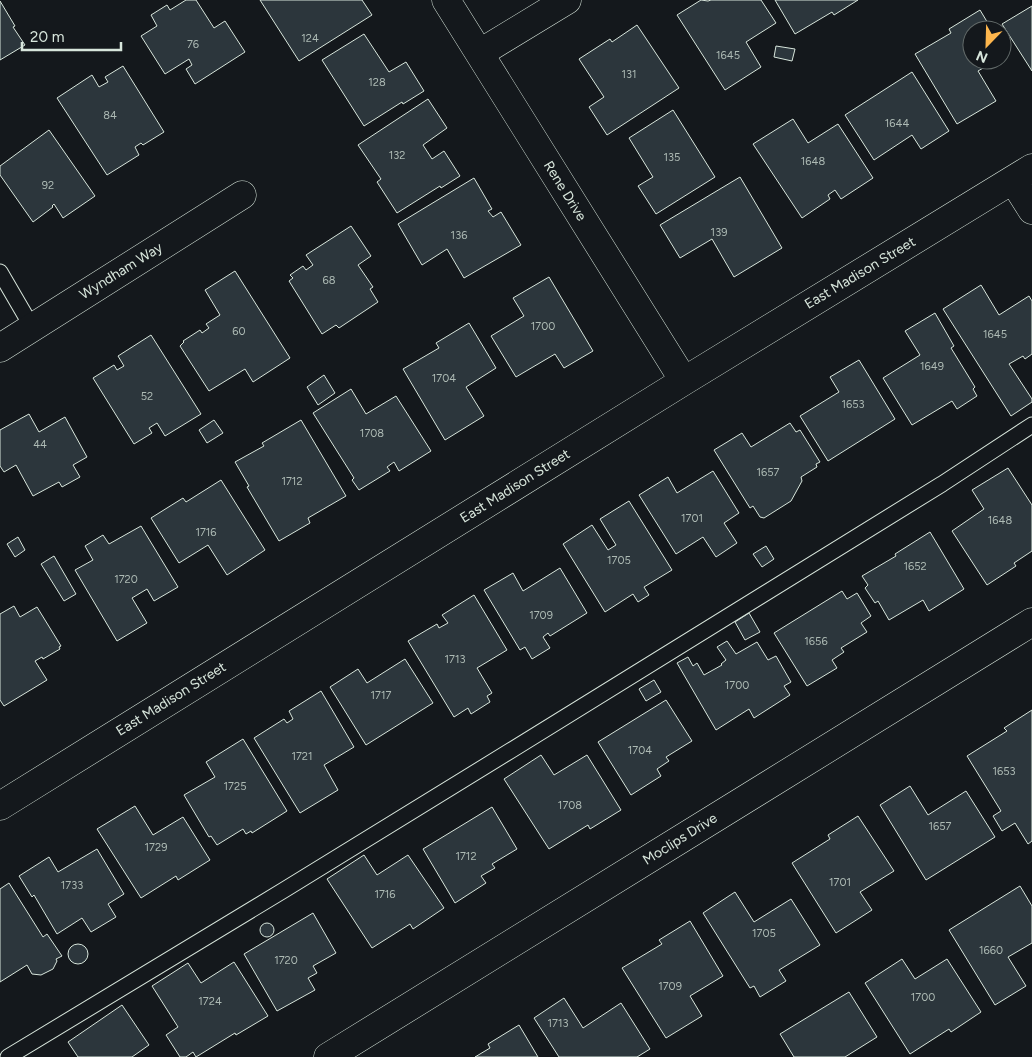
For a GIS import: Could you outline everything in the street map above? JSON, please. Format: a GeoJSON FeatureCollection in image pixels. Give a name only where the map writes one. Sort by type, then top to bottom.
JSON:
{"type":"FeatureCollection","features":[{"type":"Feature","properties":{"kind":"street","name":"Rene Drive"},"geometry":{"type":"LineString","coordinates":[[446,0],[684,381]]}},
{"type":"Feature","properties":{"kind":"street"},"geometry":{"type":"LineString","coordinates":[[480,53],[566,0]]}},
{"type":"Feature","properties":{"kind":"street"},"geometry":{"type":"LineString","coordinates":[[1022,174],[1032,210]]}},
{"type":"Feature","properties":{"kind":"street","name":"East Madison Street"},"geometry":{"type":"LineString","coordinates":[[0,806],[684,381],[1022,174]]}},
{"type":"Feature","properties":{"kind":"street","name":"Wyndham Way"},"geometry":{"type":"LineString","coordinates":[[0,348],[242,195]]}},
{"type":"Feature","properties":{"kind":"street","name":"Moclips Drive"},"geometry":{"type":"LineString","coordinates":[[328,1057],[1032,622]]}},
{"type":"Feature","properties":{"kind":"lane"},"geometry":{"type":"LineString","coordinates":[[0,272],[32,326]]}},
{"type":"Feature","properties":{"kind":"lane"},"geometry":{"type":"LineString","coordinates":[[8,1057],[502,756],[942,484],[1032,425]]}},
{"type":"Feature","properties":{"kind":"building"},"geometry":{"type":"Polygon","coordinates":[[[186,0],[196,0],[214,28],[225,21],[245,52],[195,84],[186,69],[192,65],[189,59],[165,74],[141,36],[157,26],[151,15],[167,5],[170,10],[186,0]]]}},
{"type":"Feature","properties":{"kind":"building"},"geometry":{"type":"Polygon","coordinates":[[[260,0],[362,0],[372,15],[299,61],[260,0]]]}},
{"type":"Feature","properties":{"kind":"building"},"geometry":{"type":"Polygon","coordinates":[[[701,0],[761,0],[776,23],[746,42],[761,67],[725,90],[677,15],[701,0]]]}},
{"type":"Feature","properties":{"kind":"building"},"geometry":{"type":"Polygon","coordinates":[[[775,0],[858,0],[834,15],[832,12],[795,34],[775,0]]]}},
{"type":"Feature","properties":{"kind":"building"},"geometry":{"type":"Polygon","coordinates":[[[0,1],[15,26],[13,27],[25,45],[0,60],[0,1]]]}},
{"type":"Feature","properties":{"kind":"building"},"geometry":{"type":"Polygon","coordinates":[[[1032,6],[1032,71],[1012,40],[1012,20],[1009,20],[1032,6]]]}},
{"type":"Feature","properties":{"kind":"building"},"geometry":{"type":"Polygon","coordinates":[[[980,10],[986,20],[964,20],[980,10]]]}},
{"type":"Feature","properties":{"kind":"building"},"geometry":{"type":"Polygon","coordinates":[[[962,21],[962,70],[980,70],[978,71],[996,101],[957,124],[915,54],[951,33],[949,29],[962,21]]]}},
{"type":"Feature","properties":{"kind":"building"},"geometry":{"type":"Polygon","coordinates":[[[637,25],[679,88],[607,135],[589,107],[604,97],[579,59],[610,39],[612,42],[637,25]]]}},
{"type":"Feature","properties":{"kind":"building"},"geometry":{"type":"Polygon","coordinates":[[[364,34],[389,72],[406,62],[424,91],[403,104],[402,102],[364,126],[322,60],[364,34]]]}},
{"type":"Feature","properties":{"kind":"building"},"geometry":{"type":"Polygon","coordinates":[[[776,46],[795,49],[792,61],[774,57],[776,46]]]}},
{"type":"Feature","properties":{"kind":"building"},"geometry":{"type":"Polygon","coordinates":[[[123,66],[164,132],[143,145],[141,143],[135,147],[139,155],[107,175],[57,98],[92,75],[99,87],[108,82],[105,77],[123,66]]]}},
{"type":"Feature","properties":{"kind":"building"},"geometry":{"type":"Polygon","coordinates":[[[912,72],[949,131],[921,149],[912,135],[874,160],[845,115],[912,72]]]}},
{"type":"Feature","properties":{"kind":"building"},"geometry":{"type":"Polygon","coordinates":[[[428,99],[447,128],[423,145],[432,159],[444,151],[460,176],[441,188],[440,186],[397,213],[377,182],[381,179],[358,145],[428,99]]]}},
{"type":"Feature","properties":{"kind":"building"},"geometry":{"type":"Polygon","coordinates":[[[673,110],[715,177],[656,214],[638,186],[653,177],[629,138],[673,110]]]}},
{"type":"Feature","properties":{"kind":"building"},"geometry":{"type":"Polygon","coordinates":[[[793,119],[808,143],[838,124],[873,178],[841,199],[835,190],[828,195],[830,199],[802,218],[753,144],[793,119]]]}},
{"type":"Feature","properties":{"kind":"building"},"geometry":{"type":"Polygon","coordinates":[[[49,130],[95,196],[63,218],[54,204],[53,207],[33,222],[0,175],[0,166],[49,130]]]}},
{"type":"Feature","properties":{"kind":"building"},"geometry":{"type":"Polygon","coordinates":[[[740,177],[782,248],[734,277],[712,239],[680,258],[660,225],[740,177]]]}},
{"type":"Feature","properties":{"kind":"building"},"geometry":{"type":"Polygon","coordinates":[[[474,178],[492,209],[488,211],[493,217],[501,212],[521,245],[464,278],[447,249],[422,265],[398,224],[474,178]]]}},
{"type":"Feature","properties":{"kind":"building"},"geometry":{"type":"Polygon","coordinates":[[[351,226],[371,256],[358,265],[373,287],[370,289],[378,302],[339,328],[336,325],[322,334],[289,281],[293,278],[290,275],[303,266],[306,270],[313,265],[306,255],[351,226]]]}},
{"type":"Feature","properties":{"kind":"building"},"geometry":{"type":"Polygon","coordinates":[[[235,271],[290,358],[253,382],[245,369],[209,391],[180,346],[183,341],[200,330],[202,333],[209,328],[206,324],[220,315],[205,290],[235,271]]]}},
{"type":"Feature","properties":{"kind":"building"},"geometry":{"type":"Polygon","coordinates":[[[549,277],[593,351],[564,368],[555,354],[516,377],[491,336],[524,316],[513,298],[549,277]]]}},
{"type":"Feature","properties":{"kind":"building"},"geometry":{"type":"Polygon","coordinates":[[[981,285],[999,315],[1029,296],[1032,301],[1032,354],[1025,359],[1023,356],[1009,364],[1032,399],[1032,402],[1011,416],[943,309],[981,285]]]}},
{"type":"Feature","properties":{"kind":"building"},"geometry":{"type":"Polygon","coordinates":[[[935,313],[954,346],[951,348],[975,387],[973,389],[977,396],[957,409],[952,401],[912,425],[883,378],[920,355],[905,331],[935,313]]]}},
{"type":"Feature","properties":{"kind":"building"},"geometry":{"type":"Polygon","coordinates":[[[469,323],[496,368],[466,387],[484,416],[445,440],[403,369],[439,348],[436,343],[469,323]]]}},
{"type":"Feature","properties":{"kind":"building"},"geometry":{"type":"Polygon","coordinates":[[[151,335],[201,414],[165,436],[157,423],[149,428],[152,433],[134,444],[93,378],[114,365],[117,370],[124,366],[118,356],[151,335]]]}},
{"type":"Feature","properties":{"kind":"building"},"geometry":{"type":"Polygon","coordinates":[[[859,360],[895,419],[828,461],[800,416],[839,392],[830,377],[859,360]]]}},
{"type":"Feature","properties":{"kind":"building"},"geometry":{"type":"Polygon","coordinates":[[[324,375],[335,393],[318,405],[307,387],[324,375]]]}},
{"type":"Feature","properties":{"kind":"building"},"geometry":{"type":"Polygon","coordinates":[[[351,389],[366,414],[396,396],[431,451],[399,471],[394,462],[387,467],[390,471],[359,490],[352,480],[354,478],[313,413],[351,389]]]}},
{"type":"Feature","properties":{"kind":"building"},"geometry":{"type":"Polygon","coordinates":[[[29,414],[39,432],[65,417],[87,457],[73,465],[80,477],[62,487],[59,482],[33,496],[16,465],[4,472],[0,466],[0,430],[29,414]]]}},
{"type":"Feature","properties":{"kind":"building"},"geometry":{"type":"Polygon","coordinates":[[[214,420],[223,433],[207,443],[199,430],[214,420]]]}},
{"type":"Feature","properties":{"kind":"building"},"geometry":{"type":"Polygon","coordinates":[[[301,420],[346,496],[308,518],[310,523],[279,541],[247,487],[249,486],[235,462],[264,446],[262,443],[301,420]]]}},
{"type":"Feature","properties":{"kind":"building"},"geometry":{"type":"Polygon","coordinates":[[[790,423],[796,432],[800,430],[820,462],[816,464],[817,467],[801,477],[802,481],[791,501],[764,518],[760,517],[753,506],[750,508],[714,450],[742,433],[751,447],[790,423]]]}},
{"type":"Feature","properties":{"kind":"building"},"geometry":{"type":"Polygon","coordinates":[[[1008,468],[1032,505],[1032,551],[1014,563],[1016,566],[987,585],[952,531],[984,509],[972,490],[1008,468]]]}},
{"type":"Feature","properties":{"kind":"building"},"geometry":{"type":"Polygon","coordinates":[[[713,471],[739,513],[724,523],[737,543],[716,557],[703,537],[676,554],[639,495],[668,477],[677,493],[713,471]]]}},
{"type":"Feature","properties":{"kind":"building"},"geometry":{"type":"Polygon","coordinates":[[[221,480],[265,550],[227,575],[208,545],[179,563],[151,518],[183,498],[186,502],[221,480]]]}},
{"type":"Feature","properties":{"kind":"building"},"geometry":{"type":"Polygon","coordinates":[[[629,501],[672,570],[644,587],[649,595],[638,602],[633,594],[605,612],[563,544],[592,525],[608,550],[616,545],[600,519],[629,501]]]}},
{"type":"Feature","properties":{"kind":"building"},"geometry":{"type":"Polygon","coordinates":[[[141,526],[178,587],[154,601],[147,589],[132,598],[147,623],[117,641],[75,570],[93,560],[85,546],[103,535],[109,544],[141,526]]]}},
{"type":"Feature","properties":{"kind":"building"},"geometry":{"type":"Polygon","coordinates":[[[930,532],[964,589],[929,611],[923,600],[889,620],[878,601],[875,603],[865,588],[868,585],[862,576],[896,556],[895,554],[930,532]]]}},
{"type":"Feature","properties":{"kind":"building"},"geometry":{"type":"Polygon","coordinates":[[[18,537],[25,550],[15,557],[7,544],[18,537]]]}},
{"type":"Feature","properties":{"kind":"building"},"geometry":{"type":"Polygon","coordinates":[[[766,546],[774,559],[762,567],[753,554],[766,546]]]}},
{"type":"Feature","properties":{"kind":"building"},"geometry":{"type":"Polygon","coordinates":[[[54,556],[76,594],[64,601],[41,564],[54,556]]]}},
{"type":"Feature","properties":{"kind":"building"},"geometry":{"type":"Polygon","coordinates":[[[560,568],[587,613],[550,636],[548,633],[543,637],[550,648],[532,659],[525,647],[520,650],[484,590],[513,573],[523,591],[560,568]]]}},
{"type":"Feature","properties":{"kind":"building"},"geometry":{"type":"Polygon","coordinates":[[[842,591],[847,599],[857,593],[871,616],[861,623],[867,632],[841,648],[844,652],[832,660],[837,668],[807,686],[774,633],[842,591]]]}},
{"type":"Feature","properties":{"kind":"building"},"geometry":{"type":"Polygon","coordinates":[[[474,595],[507,650],[477,668],[492,693],[487,696],[490,702],[471,714],[468,708],[454,717],[408,641],[437,624],[439,628],[448,623],[442,615],[474,595]]]}},
{"type":"Feature","properties":{"kind":"building"},"geometry":{"type":"Polygon","coordinates":[[[14,606],[20,617],[37,607],[61,646],[59,647],[60,649],[43,659],[42,657],[35,661],[47,680],[4,706],[0,700],[0,614],[14,606]]]}},
{"type":"Feature","properties":{"kind":"building"},"geometry":{"type":"Polygon","coordinates":[[[749,613],[760,632],[745,640],[735,622],[749,613]]]}},
{"type":"Feature","properties":{"kind":"building"},"geometry":{"type":"Polygon","coordinates":[[[727,641],[736,654],[757,642],[768,660],[776,656],[791,682],[784,686],[790,695],[754,718],[749,709],[716,730],[677,663],[688,657],[693,666],[697,663],[704,675],[722,665],[726,660],[717,647],[727,641]]]}},
{"type":"Feature","properties":{"kind":"building"},"geometry":{"type":"Polygon","coordinates":[[[405,659],[433,703],[366,745],[330,687],[358,669],[367,683],[405,659]]]}},
{"type":"Feature","properties":{"kind":"building"},"geometry":{"type":"Polygon","coordinates":[[[654,680],[661,692],[646,701],[639,689],[654,680]]]}},
{"type":"Feature","properties":{"kind":"building"},"geometry":{"type":"Polygon","coordinates":[[[321,691],[354,747],[324,765],[338,790],[300,813],[254,738],[284,719],[287,723],[293,719],[289,711],[321,691]]]}},
{"type":"Feature","properties":{"kind":"building"},"geometry":{"type":"Polygon","coordinates":[[[666,700],[692,741],[666,757],[669,761],[657,769],[661,776],[631,795],[598,742],[666,700]]]}},
{"type":"Feature","properties":{"kind":"building"},"geometry":{"type":"Polygon","coordinates":[[[1032,710],[1032,841],[1028,844],[1015,823],[1002,831],[993,816],[1001,811],[967,756],[1007,731],[1004,728],[1032,710]]]}},
{"type":"Feature","properties":{"kind":"building"},"geometry":{"type":"Polygon","coordinates":[[[243,739],[287,811],[252,833],[251,831],[246,834],[243,829],[217,845],[211,836],[209,837],[184,795],[215,777],[206,762],[243,739]]]}},
{"type":"Feature","properties":{"kind":"building"},"geometry":{"type":"Polygon","coordinates":[[[541,755],[554,775],[587,755],[621,810],[590,829],[588,825],[549,849],[504,779],[541,755]]]}},
{"type":"Feature","properties":{"kind":"building"},"geometry":{"type":"Polygon","coordinates":[[[910,786],[928,815],[966,791],[995,837],[926,880],[880,805],[910,786]]]}},
{"type":"Feature","properties":{"kind":"building"},"geometry":{"type":"Polygon","coordinates":[[[135,806],[153,835],[183,817],[210,860],[178,880],[176,876],[141,898],[97,829],[135,806]]]}},
{"type":"Feature","properties":{"kind":"building"},"geometry":{"type":"Polygon","coordinates":[[[492,807],[517,849],[492,864],[495,868],[481,876],[486,883],[455,903],[423,849],[492,807]]]}},
{"type":"Feature","properties":{"kind":"building"},"geometry":{"type":"Polygon","coordinates":[[[858,816],[894,871],[860,892],[872,910],[836,933],[792,863],[830,839],[828,835],[858,816]]]}},
{"type":"Feature","properties":{"kind":"building"},"geometry":{"type":"Polygon","coordinates":[[[97,849],[124,894],[108,904],[116,917],[91,932],[82,918],[57,934],[34,895],[32,897],[19,876],[49,857],[58,872],[97,849]]]}},
{"type":"Feature","properties":{"kind":"building"},"geometry":{"type":"Polygon","coordinates":[[[364,855],[377,875],[408,855],[444,908],[413,929],[410,924],[372,948],[327,879],[364,855]]]}},
{"type":"Feature","properties":{"kind":"building"},"geometry":{"type":"Polygon","coordinates":[[[9,883],[43,937],[47,934],[62,956],[56,959],[57,961],[53,969],[41,975],[32,974],[27,965],[0,982],[0,889],[9,883]]]}},
{"type":"Feature","properties":{"kind":"building"},"geometry":{"type":"Polygon","coordinates":[[[1020,886],[1032,906],[1032,943],[1008,957],[1026,986],[995,1005],[949,930],[1020,886]]]}},
{"type":"Feature","properties":{"kind":"building"},"geometry":{"type":"Polygon","coordinates":[[[735,892],[754,922],[791,899],[820,945],[779,970],[786,981],[760,997],[754,986],[750,988],[703,913],[735,892]]]}},
{"type":"Feature","properties":{"kind":"building"},"geometry":{"type":"Polygon","coordinates":[[[313,913],[336,953],[313,966],[317,973],[308,978],[315,990],[277,1011],[244,954],[313,913]]]}},
{"type":"Feature","properties":{"kind":"building"},"geometry":{"type":"Polygon","coordinates":[[[690,921],[723,976],[690,996],[702,1016],[666,1038],[622,968],[662,944],[659,940],[690,921]]]}},
{"type":"Feature","properties":{"kind":"building"},"geometry":{"type":"Polygon","coordinates":[[[264,923],[270,923],[274,930],[270,937],[264,937],[260,933],[260,927],[264,923]]]}},
{"type":"Feature","properties":{"kind":"building"},"geometry":{"type":"Polygon","coordinates":[[[78,944],[85,947],[88,954],[85,961],[78,964],[71,961],[68,954],[71,947],[78,944]]]}},
{"type":"Feature","properties":{"kind":"building"},"geometry":{"type":"Polygon","coordinates":[[[902,959],[915,979],[947,959],[981,1012],[951,1032],[949,1029],[910,1054],[865,983],[902,959]]]}},
{"type":"Feature","properties":{"kind":"building"},"geometry":{"type":"Polygon","coordinates":[[[234,962],[268,1016],[236,1035],[235,1033],[196,1057],[193,1052],[186,1057],[180,1057],[166,1035],[178,1027],[152,986],[188,963],[201,983],[234,962]]]}},
{"type":"Feature","properties":{"kind":"building"},"geometry":{"type":"Polygon","coordinates":[[[849,992],[877,1037],[845,1057],[794,1057],[780,1034],[849,992]]]}},
{"type":"Feature","properties":{"kind":"building"},"geometry":{"type":"Polygon","coordinates":[[[564,998],[583,1028],[621,1003],[650,1049],[637,1057],[559,1057],[534,1018],[564,998]]]}},
{"type":"Feature","properties":{"kind":"building"},"geometry":{"type":"Polygon","coordinates":[[[122,1005],[149,1045],[132,1057],[78,1057],[68,1042],[122,1005]]]}},
{"type":"Feature","properties":{"kind":"building"},"geometry":{"type":"Polygon","coordinates":[[[519,1025],[538,1057],[475,1057],[490,1048],[488,1044],[519,1025]]]}}]}
